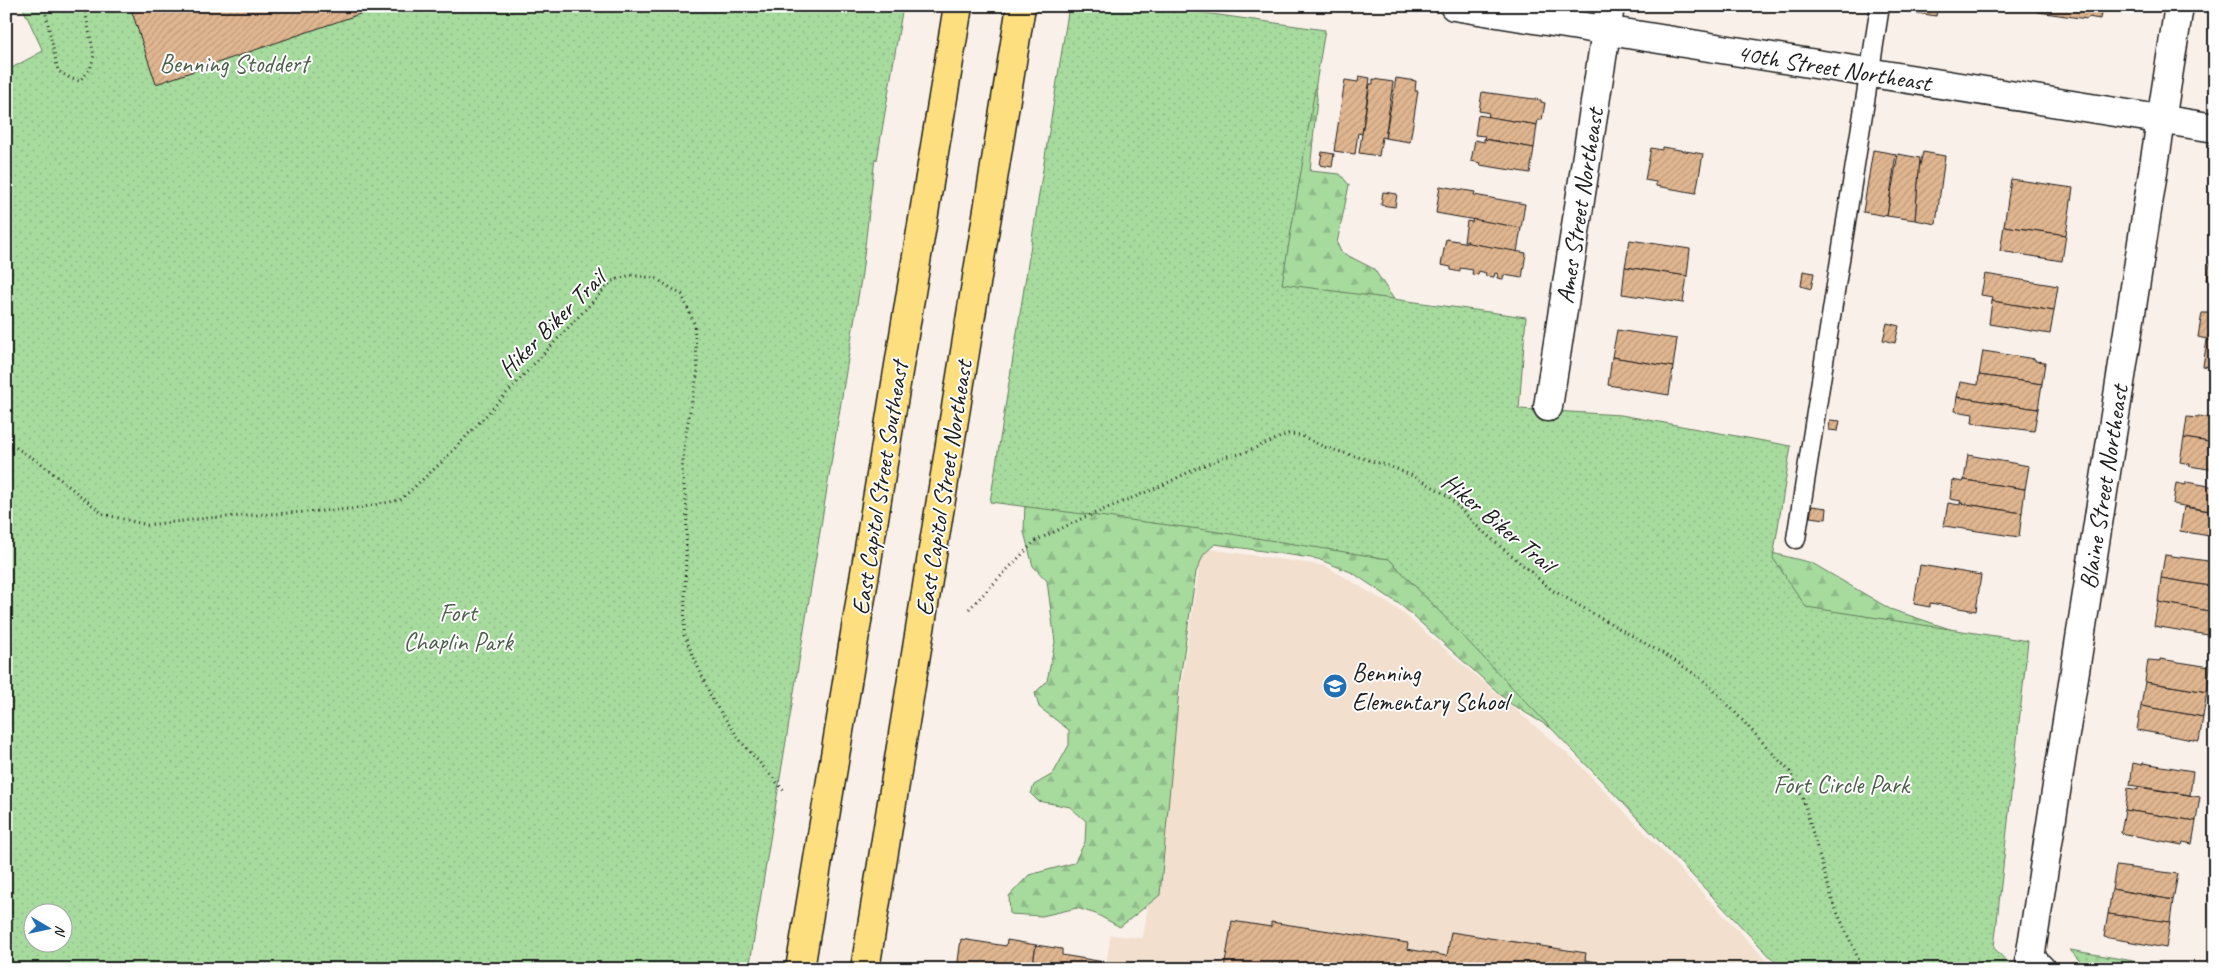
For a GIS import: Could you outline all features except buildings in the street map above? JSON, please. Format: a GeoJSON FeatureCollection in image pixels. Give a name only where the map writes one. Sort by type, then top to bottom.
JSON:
{"type":"FeatureCollection","features":[{"type":"Feature","properties":{"kind":"main road","name":"East Capitol Street Southeast"},"geometry":{"type":"LineString","coordinates":[[800,969],[958,6]]}},
{"type":"Feature","properties":{"kind":"main road","name":"East Capitol Street Northeast"},"geometry":{"type":"LineString","coordinates":[[865,969],[1021,6]]}},
{"type":"Feature","properties":{"kind":"street","name":"40th Street Northeast"},"geometry":{"type":"LineString","coordinates":[[1454,6],[1608,19],[1869,73],[2215,128]]}},
{"type":"Feature","properties":{"kind":"street","name":"Blaine Street Northeast"},"geometry":{"type":"LineString","coordinates":[[2034,965],[2179,6]]}},
{"type":"Feature","properties":{"kind":"street","name":"Ames Street Northeast"},"geometry":{"type":"LineString","coordinates":[[1548,407],[1608,19]]}},
{"type":"Feature","properties":{"kind":"lane"},"geometry":{"type":"LineString","coordinates":[[1796,539],[1880,6]]}},
{"type":"Feature","properties":{"kind":"path"},"geometry":{"type":"LineString","coordinates":[[41,6],[45,10],[58,71],[72,80],[79,81],[90,70],[94,55],[84,6]]}},
{"type":"Feature","properties":{"kind":"path","name":"Hiker Biker Trail"},"geometry":{"type":"LineString","coordinates":[[6,446],[15,447],[39,462],[103,514],[147,525],[209,518],[352,510],[400,500],[444,460],[612,281],[630,275],[655,278],[682,295],[694,324],[698,370],[686,432],[682,470],[687,510],[684,635],[714,703],[743,744],[786,793]]}},
{"type":"Feature","properties":{"kind":"path","name":"Hiker Biker Trail"},"geometry":{"type":"LineString","coordinates":[[969,609],[1035,541],[1080,519],[1197,468],[1228,456],[1241,454],[1288,434],[1300,435],[1324,447],[1389,466],[1420,480],[1448,496],[1480,528],[1552,590],[1669,657],[1705,681],[1732,709],[1790,772],[1803,799],[1833,903],[1863,969]]}},
{"type":"Feature","properties":{"kind":"shaded area","name":"Benning Elementary School"},"geometry":{"type":"Polygon","coordinates":[[[1202,548],[1326,566],[1399,610],[1577,762],[1775,969],[1105,969],[1111,935],[1143,938],[1202,548]]]}},
{"type":"Feature","properties":{"kind":"green space","name":"Fort Chaplin Park"},"geometry":{"type":"Polygon","coordinates":[[[22,6],[903,6],[877,160],[875,158],[862,273],[749,969],[6,969],[6,71],[43,51],[22,6]]]}},
{"type":"Feature","properties":{"kind":"green space","name":"Fort Circle Park"},"geometry":{"type":"Polygon","coordinates":[[[1069,6],[1155,6],[1325,30],[1282,284],[1526,317],[1519,409],[1621,415],[1791,446],[1773,558],[1806,607],[2028,641],[1994,948],[2014,969],[1782,969],[1389,559],[1199,529],[990,502],[1069,6]]]}},
{"type":"Feature","properties":{"kind":"green space"},"geometry":{"type":"Polygon","coordinates":[[[1315,79],[1317,99],[1310,171],[1340,174],[1349,185],[1337,243],[1341,252],[1374,269],[1393,298],[1514,416],[1768,552],[1812,563],[1890,609],[1992,643],[1581,746],[1511,704],[1402,606],[1353,573],[1318,559],[1215,544],[1204,554],[1196,572],[1180,679],[1160,895],[1120,927],[1096,914],[1077,908],[1042,916],[1010,914],[1009,896],[1029,875],[1074,863],[1085,842],[1086,821],[1070,807],[1038,801],[1031,794],[1034,785],[1053,774],[1069,745],[1069,730],[1039,707],[1035,693],[1047,681],[1055,642],[1047,581],[1033,566],[1024,532],[1025,502],[1315,79]]]}},
{"type":"Feature","properties":{"kind":"green space"},"geometry":{"type":"Polygon","coordinates":[[[2070,950],[2179,969],[2087,969],[2070,950]]]}},
{"type":"Feature","properties":{"kind":"place","name":"Benning Elementary School"},"geometry":{"type":"Point","coordinates":[1335,686]}},
{"type":"Feature","properties":{"kind":"park label","name":"Benning Stoddert"},"geometry":{"type":"Point","coordinates":[234,63]}}]}
